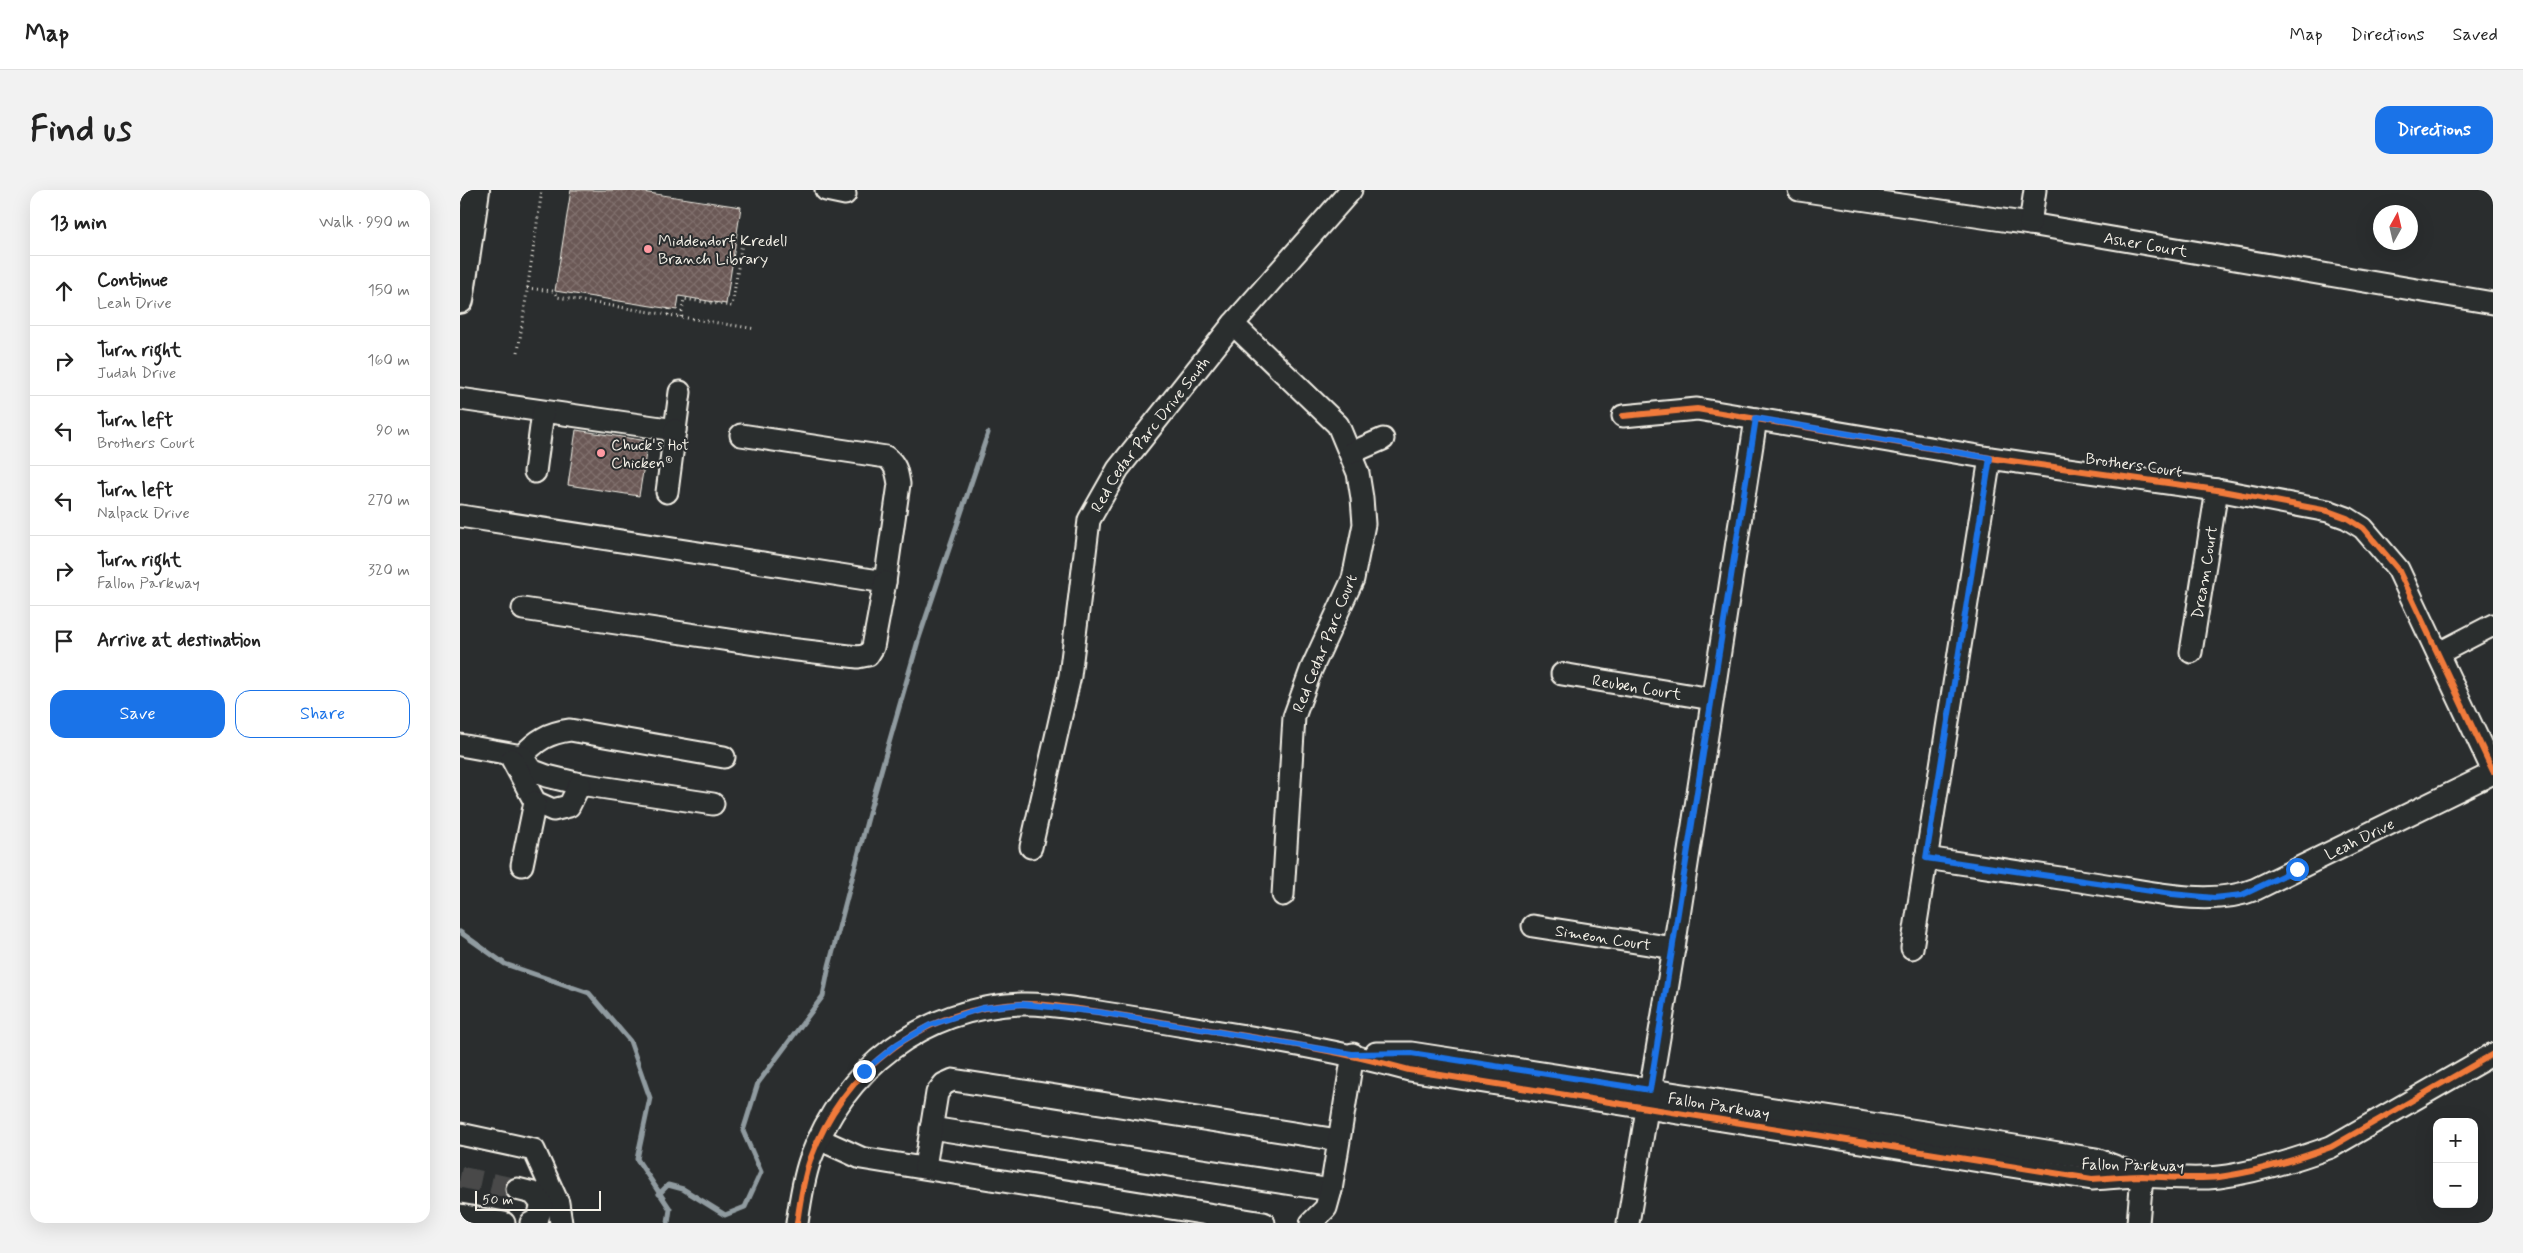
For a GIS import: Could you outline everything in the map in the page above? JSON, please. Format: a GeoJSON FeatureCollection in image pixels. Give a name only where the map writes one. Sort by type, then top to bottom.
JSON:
{"type":"FeatureCollection","features":[{"type":"Feature","properties":{"kind":"main road"},"geometry":{"type":"LineString","coordinates":[[460,300],[476,190]]}},
{"type":"Feature","properties":{"kind":"street","name":"Red Cedar Parc Drive South"},"geometry":{"type":"LineString","coordinates":[[1031,848],[1070,676],[1089,520],[1118,470],[1233,324],[1351,190]]}},
{"type":"Feature","properties":{"kind":"street","name":"Asher Court"},"geometry":{"type":"LineString","coordinates":[[1799,190],[2030,224],[2493,303]]}},
{"type":"Feature","properties":{"kind":"street"},"geometry":{"type":"LineString","coordinates":[[2030,224],[2035,190]]}},
{"type":"Feature","properties":{"kind":"street","name":"Red Cedar Parc Court"},"geometry":{"type":"LineString","coordinates":[[1233,324],[1338,426],[1358,473],[1364,524],[1353,579],[1311,670],[1294,717],[1284,895]]}},
{"type":"Feature","properties":{"kind":"street"},"geometry":{"type":"LineString","coordinates":[[667,492],[680,392]]}},
{"type":"Feature","properties":{"kind":"street"},"geometry":{"type":"LineString","coordinates":[[460,399],[675,430]]}},
{"type":"Feature","properties":{"kind":"street","name":"Brothers Court"},"geometry":{"type":"LineString","coordinates":[[1623,416],[1697,409],[1990,458],[2217,490],[2328,511],[2347,518],[2363,528],[2398,569],[2439,653],[2493,772]]}},
{"type":"Feature","properties":{"kind":"street"},"geometry":{"type":"LineString","coordinates":[[535,472],[543,412]]}},
{"type":"Feature","properties":{"kind":"street"},"geometry":{"type":"LineString","coordinates":[[1628,1223],[1674,948],[1756,418]]}},
{"type":"Feature","properties":{"kind":"street"},"geometry":{"type":"LineString","coordinates":[[523,609],[789,649],[858,657],[868,655],[873,647],[885,582],[899,484],[897,470],[886,457],[741,435]]}},
{"type":"Feature","properties":{"kind":"street"},"geometry":{"type":"LineString","coordinates":[[1351,453],[1383,439]]}},
{"type":"Feature","properties":{"kind":"street"},"geometry":{"type":"LineString","coordinates":[[1912,948],[1990,458]]}},
{"type":"Feature","properties":{"kind":"street","name":"Dream Court"},"geometry":{"type":"LineString","coordinates":[[2191,652],[2217,490]]}},
{"type":"Feature","properties":{"kind":"street"},"geometry":{"type":"LineString","coordinates":[[460,516],[885,582]]}},
{"type":"Feature","properties":{"kind":"street"},"geometry":{"type":"LineString","coordinates":[[2439,653],[2493,626]]}},
{"type":"Feature","properties":{"kind":"street","name":"Reuben Court"},"geometry":{"type":"LineString","coordinates":[[1562,674],[1712,699]]}},
{"type":"Feature","properties":{"kind":"street"},"geometry":{"type":"LineString","coordinates":[[516,755],[552,732],[570,730],[724,757]]}},
{"type":"Feature","properties":{"kind":"street"},"geometry":{"type":"LineString","coordinates":[[460,746],[516,755],[531,770],[580,784],[713,804]]}},
{"type":"Feature","properties":{"kind":"street"},"geometry":{"type":"LineString","coordinates":[[516,755],[535,802],[522,865]]}},
{"type":"Feature","properties":{"kind":"street","name":"Leah Drive"},"geometry":{"type":"LineString","coordinates":[[1926,858],[2172,894],[2226,898],[2242,895],[2256,889],[2493,772]]}},
{"type":"Feature","properties":{"kind":"street"},"geometry":{"type":"LineString","coordinates":[[535,802],[553,810],[569,806],[580,784]]}},
{"type":"Feature","properties":{"kind":"street","name":"Simeon Court"},"geometry":{"type":"LineString","coordinates":[[1532,926],[1674,948]]}},
{"type":"Feature","properties":{"kind":"street","name":"Fallon Parkway"},"geometry":{"type":"LineString","coordinates":[[797,1223],[803,1185],[819,1139],[837,1104],[871,1066],[897,1044],[930,1025],[982,1008],[1022,1004],[1062,1007],[1352,1054],[1411,1053],[1648,1099],[2096,1159],[2142,1176],[2181,1179],[2220,1177],[2272,1166],[2331,1147],[2493,1054]]}},
{"type":"Feature","properties":{"kind":"street"},"geometry":{"type":"LineString","coordinates":[[1311,1223],[1326,1208],[1331,1190],[1352,1054]]}},
{"type":"Feature","properties":{"kind":"street"},"geometry":{"type":"LineString","coordinates":[[925,1167],[937,1093],[944,1084],[953,1080],[1338,1140]]}},
{"type":"Feature","properties":{"kind":"street"},"geometry":{"type":"LineString","coordinates":[[932,1128],[1331,1190]]}},
{"type":"Feature","properties":{"kind":"street"},"geometry":{"type":"LineString","coordinates":[[460,1134],[534,1150],[558,1203],[561,1223]]}},
{"type":"Feature","properties":{"kind":"street"},"geometry":{"type":"LineString","coordinates":[[819,1139],[861,1158],[1264,1223]]}},
{"type":"Feature","properties":{"kind":"street"},"geometry":{"type":"LineString","coordinates":[[2138,1223],[2142,1176]]}},
{"type":"Feature","properties":{"kind":"street"},"geometry":{"type":"LineString","coordinates":[[517,1189],[533,1193],[542,1204],[537,1221],[532,1223]]}},
{"type":"Feature","properties":{"kind":"street"},"geometry":{"type":"LineString","coordinates":[[460,1214],[504,1223]]}},
{"type":"Feature","properties":{"kind":"path"},"geometry":{"type":"LineString","coordinates":[[518,352],[542,190]]}},
{"type":"Feature","properties":{"kind":"path"},"geometry":{"type":"LineString","coordinates":[[681,317],[684,299],[732,306],[743,236]]}},
{"type":"Feature","properties":{"kind":"path"},"geometry":{"type":"LineString","coordinates":[[527,288],[553,291],[557,297],[756,329]]}},
{"type":"Feature","properties":{"kind":"path"},"geometry":{"type":"LineString","coordinates":[[668,315],[669,309]]}},
{"type":"Feature","properties":{"kind":"building","name":"Middendorf Kredell Branch Library"},"geometry":{"type":"Polygon","coordinates":[[[571,190],[629,190],[741,207],[726,304],[679,296],[677,310],[555,291],[571,190]]]}},
{"type":"Feature","properties":{"kind":"building"},"geometry":{"type":"Polygon","coordinates":[[[576,430],[648,441],[639,496],[568,485],[576,430]]]}},
{"type":"Feature","properties":{"kind":"waterway"},"geometry":{"type":"LineString","coordinates":[[659,1194],[668,1185],[683,1189],[725,1215],[745,1207],[761,1172],[743,1131],[758,1083],[823,996],[829,966],[871,806],[918,641],[988,433]]}},
{"type":"Feature","properties":{"kind":"waterway"},"geometry":{"type":"LineString","coordinates":[[460,932],[505,964],[589,993],[630,1041],[650,1098],[637,1159],[670,1209],[668,1223]]}},
{"type":"Feature","properties":{"kind":"tunnel"},"geometry":{"type":"LineString","coordinates":[[460,1177],[517,1189]]}},
{"type":"Feature","properties":{"kind":"cycle path"},"geometry":{"type":"LineString","coordinates":[[1623,416],[1697,409],[1990,458],[2217,490],[2328,511],[2347,518],[2363,528],[2398,569],[2493,771]]}},
{"type":"Feature","properties":{"kind":"cycle path"},"geometry":{"type":"LineString","coordinates":[[797,1223],[802,1191],[810,1160],[825,1127],[844,1097],[866,1071],[892,1049],[920,1031],[951,1017],[985,1008],[1021,1004],[1037,1004],[1138,1018],[1300,1046],[1409,1070],[2092,1179],[2136,1176],[2209,1178],[2248,1172],[2290,1161],[2331,1147],[2493,1054]]}},
{"type":"Feature","properties":{"kind":"place","name":"Middendorf Kredell Branch Library"},"geometry":{"type":"Point","coordinates":[648,249]}},
{"type":"Feature","properties":{"kind":"place","name":"Chuck's Hot Chicken®"},"geometry":{"type":"Point","coordinates":[601,453]}},
{"type":"Feature","properties":{"kind":"route"},"geometry":{"type":"LineString","coordinates":[[864,1071],[897,1044],[930,1025],[982,1008],[1022,1004],[1098,1012],[1352,1054],[1411,1053],[1650,1090],[1674,948],[1756,418],[1990,458],[1926,858],[2172,894],[2214,898],[2242,895],[2297,869]]}}]}
